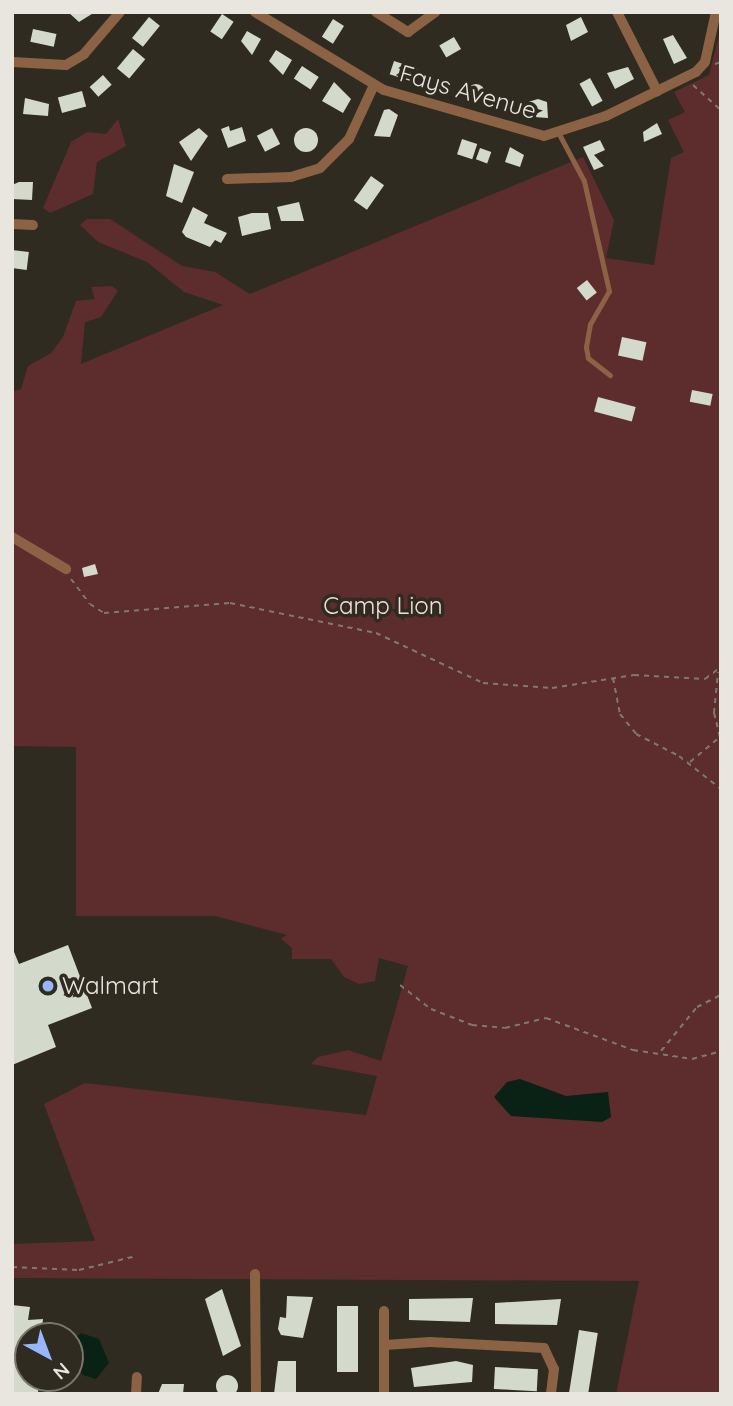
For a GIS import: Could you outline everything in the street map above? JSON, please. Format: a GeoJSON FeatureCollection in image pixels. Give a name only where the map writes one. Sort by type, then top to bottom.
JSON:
{"type":"FeatureCollection","features":[{"type":"Feature","properties":{"kind":"street"},"geometry":{"type":"LineString","coordinates":[[12,62],[66,65],[84,54],[120,12]]}},
{"type":"Feature","properties":{"kind":"street","name":"Fays Avenue"},"geometry":{"type":"LineString","coordinates":[[256,12],[374,85],[515,131],[559,134],[687,77],[705,62],[716,12]]}},
{"type":"Feature","properties":{"kind":"street"},"geometry":{"type":"LineString","coordinates":[[376,12],[394,28],[408,32],[436,12]]}},
{"type":"Feature","properties":{"kind":"street"},"geometry":{"type":"LineString","coordinates":[[617,12],[657,91]]}},
{"type":"Feature","properties":{"kind":"street"},"geometry":{"type":"LineString","coordinates":[[227,179],[291,177],[320,168],[349,139],[374,85]]}},
{"type":"Feature","properties":{"kind":"street"},"geometry":{"type":"LineString","coordinates":[[12,224],[33,225]]}},
{"type":"Feature","properties":{"kind":"street"},"geometry":{"type":"LineString","coordinates":[[12,537],[65,569]]}},
{"type":"Feature","properties":{"kind":"street"},"geometry":{"type":"LineString","coordinates":[[254,1274],[256,1394]]}},
{"type":"Feature","properties":{"kind":"street"},"geometry":{"type":"LineString","coordinates":[[384,1311],[384,1394]]}},
{"type":"Feature","properties":{"kind":"street"},"geometry":{"type":"LineString","coordinates":[[384,1345],[534,1346],[549,1352],[554,1381],[551,1394]]}},
{"type":"Feature","properties":{"kind":"street"},"geometry":{"type":"LineString","coordinates":[[136,1377],[136,1394]]}},
{"type":"Feature","properties":{"kind":"lane"},"geometry":{"type":"LineString","coordinates":[[559,134],[584,181],[609,291],[590,324],[586,347],[588,358],[610,375]]}},
{"type":"Feature","properties":{"kind":"path"},"geometry":{"type":"LineString","coordinates":[[687,77],[721,110]]}},
{"type":"Feature","properties":{"kind":"path"},"geometry":{"type":"LineString","coordinates":[[65,569],[90,604],[104,612],[230,603],[376,633],[425,652],[475,681],[552,688],[612,677],[705,679],[721,667]]}},
{"type":"Feature","properties":{"kind":"path"},"geometry":{"type":"LineString","coordinates":[[690,762],[720,737],[714,713],[718,671]]}},
{"type":"Feature","properties":{"kind":"path"},"geometry":{"type":"LineString","coordinates":[[612,677],[628,726],[690,762],[721,789]]}},
{"type":"Feature","properties":{"kind":"path"},"geometry":{"type":"LineString","coordinates":[[400,985],[450,1019],[505,1028],[559,1019],[633,1050],[692,1059],[721,1051]]}},
{"type":"Feature","properties":{"kind":"path"},"geometry":{"type":"LineString","coordinates":[[660,1052],[697,1007],[721,995]]}},
{"type":"Feature","properties":{"kind":"path"},"geometry":{"type":"LineString","coordinates":[[12,1267],[79,1270],[136,1256]]}},
{"type":"Feature","properties":{"kind":"green space","name":"Camp Lion"},"geometry":{"type":"Polygon","coordinates":[[[721,28],[721,1394],[616,1394],[639,1281],[12,1278],[12,1244],[95,1241],[44,1104],[85,1083],[366,1115],[377,1076],[311,1064],[318,1057],[348,1050],[381,1061],[408,966],[379,958],[375,981],[359,984],[344,977],[331,959],[292,959],[292,948],[281,939],[287,935],[215,916],[76,916],[76,747],[12,746],[12,392],[21,389],[28,366],[51,353],[63,337],[76,301],[95,299],[91,287],[112,286],[118,291],[101,317],[85,322],[81,364],[223,305],[184,292],[147,262],[98,242],[80,225],[87,219],[110,219],[182,266],[215,272],[250,294],[583,157],[614,220],[606,258],[654,265],[671,158],[684,152],[668,120],[685,112],[674,92],[709,75],[721,28]]]}},
{"type":"Feature","properties":{"kind":"green space"},"geometry":{"type":"Polygon","coordinates":[[[118,119],[126,146],[97,162],[93,194],[50,213],[43,208],[71,142],[87,132],[106,134],[118,119]]]}},
{"type":"Feature","properties":{"kind":"shaded area"},"geometry":{"type":"Polygon","coordinates":[[[520,1079],[566,1096],[608,1092],[611,1117],[602,1122],[511,1116],[494,1097],[507,1082],[520,1079]]]}},
{"type":"Feature","properties":{"kind":"shaded area"},"geometry":{"type":"Polygon","coordinates":[[[84,1334],[99,1339],[109,1363],[96,1379],[84,1375],[84,1334]]]}},
{"type":"Feature","properties":{"kind":"building"},"geometry":{"type":"Polygon","coordinates":[[[68,12],[95,12],[79,22],[68,12]]]}},
{"type":"Feature","properties":{"kind":"building"},"geometry":{"type":"Polygon","coordinates":[[[222,14],[234,22],[222,39],[210,31],[222,14]]]}},
{"type":"Feature","properties":{"kind":"building"},"geometry":{"type":"Polygon","coordinates":[[[149,17],[160,26],[143,47],[132,38],[149,17]]]}},
{"type":"Feature","properties":{"kind":"building"},"geometry":{"type":"Polygon","coordinates":[[[581,17],[588,32],[571,41],[566,25],[581,17]]]}},
{"type":"Feature","properties":{"kind":"building"},"geometry":{"type":"Polygon","coordinates":[[[333,19],[344,26],[333,44],[322,37],[333,19]]]}},
{"type":"Feature","properties":{"kind":"building"},"geometry":{"type":"Polygon","coordinates":[[[33,29],[56,34],[54,47],[30,42],[33,29]]]}},
{"type":"Feature","properties":{"kind":"building"},"geometry":{"type":"Polygon","coordinates":[[[247,31],[261,39],[252,55],[241,41],[247,31]]]}},
{"type":"Feature","properties":{"kind":"building"},"geometry":{"type":"Polygon","coordinates":[[[673,35],[687,58],[674,64],[663,39],[673,35]]]}},
{"type":"Feature","properties":{"kind":"building"},"geometry":{"type":"Polygon","coordinates":[[[454,37],[461,49],[446,58],[439,46],[454,37]]]}},
{"type":"Feature","properties":{"kind":"building"},"geometry":{"type":"Polygon","coordinates":[[[133,49],[145,59],[129,78],[117,68],[133,49]]]}},
{"type":"Feature","properties":{"kind":"building"},"geometry":{"type":"Polygon","coordinates":[[[276,50],[292,60],[283,75],[269,61],[276,50]]]}},
{"type":"Feature","properties":{"kind":"building"},"geometry":{"type":"Polygon","coordinates":[[[394,61],[418,69],[413,82],[390,74],[394,61]]]}},
{"type":"Feature","properties":{"kind":"building"},"geometry":{"type":"Polygon","coordinates":[[[302,66],[319,77],[311,89],[294,79],[302,66]]]}},
{"type":"Feature","properties":{"kind":"building"},"geometry":{"type":"Polygon","coordinates":[[[628,67],[634,79],[615,89],[607,73],[628,67]]]}},
{"type":"Feature","properties":{"kind":"building"},"geometry":{"type":"Polygon","coordinates":[[[103,75],[112,85],[98,97],[90,87],[103,75]]]}},
{"type":"Feature","properties":{"kind":"building"},"geometry":{"type":"Polygon","coordinates":[[[590,78],[603,101],[592,107],[580,84],[590,78]]]}},
{"type":"Feature","properties":{"kind":"building"},"geometry":{"type":"Polygon","coordinates":[[[334,82],[351,99],[343,113],[322,101],[334,82]]]}},
{"type":"Feature","properties":{"kind":"building"},"geometry":{"type":"Polygon","coordinates":[[[476,84],[482,87],[485,93],[482,99],[476,102],[470,99],[467,93],[470,87],[476,84]]]}},
{"type":"Feature","properties":{"kind":"building"},"geometry":{"type":"Polygon","coordinates":[[[82,91],[86,106],[62,113],[58,97],[82,91]]]}},
{"type":"Feature","properties":{"kind":"building"},"geometry":{"type":"Polygon","coordinates":[[[25,98],[49,104],[48,116],[23,114],[25,98]]]}},
{"type":"Feature","properties":{"kind":"building"},"geometry":{"type":"Polygon","coordinates":[[[538,99],[547,102],[548,118],[534,117],[534,107],[529,107],[528,102],[538,99]]]}},
{"type":"Feature","properties":{"kind":"building"},"geometry":{"type":"Polygon","coordinates":[[[389,109],[398,115],[390,137],[374,136],[384,110],[389,109]]]}},
{"type":"Feature","properties":{"kind":"building"},"geometry":{"type":"Polygon","coordinates":[[[657,123],[662,134],[644,142],[643,132],[657,123]]]}},
{"type":"Feature","properties":{"kind":"building"},"geometry":{"type":"Polygon","coordinates":[[[229,126],[230,131],[242,127],[246,141],[228,148],[221,129],[229,126]]]}},
{"type":"Feature","properties":{"kind":"building"},"geometry":{"type":"Polygon","coordinates":[[[199,128],[208,136],[191,161],[179,142],[199,128]]]}},
{"type":"Feature","properties":{"kind":"building"},"geometry":{"type":"Polygon","coordinates":[[[272,128],[280,144],[265,152],[257,136],[272,128]]]}},
{"type":"Feature","properties":{"kind":"building"},"geometry":{"type":"Polygon","coordinates":[[[306,128],[317,135],[318,140],[311,151],[306,152],[295,145],[294,140],[301,129],[306,128]]]}},
{"type":"Feature","properties":{"kind":"building"},"geometry":{"type":"Polygon","coordinates":[[[462,139],[477,144],[472,159],[457,154],[462,139]]]}},
{"type":"Feature","properties":{"kind":"building"},"geometry":{"type":"Polygon","coordinates":[[[600,140],[605,150],[594,155],[604,166],[594,170],[583,147],[600,140]]]}},
{"type":"Feature","properties":{"kind":"building"},"geometry":{"type":"Polygon","coordinates":[[[510,147],[524,155],[520,167],[505,162],[510,147]]]}},
{"type":"Feature","properties":{"kind":"building"},"geometry":{"type":"Polygon","coordinates":[[[480,148],[491,152],[487,163],[476,159],[480,148]]]}},
{"type":"Feature","properties":{"kind":"building"},"geometry":{"type":"Polygon","coordinates":[[[174,164],[194,172],[182,203],[166,196],[174,164]]]}},
{"type":"Feature","properties":{"kind":"building"},"geometry":{"type":"Polygon","coordinates":[[[371,176],[384,185],[367,210],[354,201],[371,176]]]}},
{"type":"Feature","properties":{"kind":"building"},"geometry":{"type":"Polygon","coordinates":[[[33,182],[32,200],[12,199],[12,185],[33,182]]]}},
{"type":"Feature","properties":{"kind":"building"},"geometry":{"type":"Polygon","coordinates":[[[299,202],[304,221],[281,221],[277,207],[299,202]]]}},
{"type":"Feature","properties":{"kind":"building"},"geometry":{"type":"Polygon","coordinates":[[[193,207],[208,215],[204,223],[227,233],[221,243],[215,240],[210,247],[186,237],[182,232],[193,207]]]}},
{"type":"Feature","properties":{"kind":"building"},"geometry":{"type":"Polygon","coordinates":[[[252,213],[268,213],[271,229],[242,236],[238,217],[252,213]]]}},
{"type":"Feature","properties":{"kind":"building"},"geometry":{"type":"Polygon","coordinates":[[[12,250],[29,252],[27,270],[12,268],[12,250]]]}},
{"type":"Feature","properties":{"kind":"building"},"geometry":{"type":"Polygon","coordinates":[[[587,280],[597,293],[587,301],[577,288],[587,280]]]}},
{"type":"Feature","properties":{"kind":"building"},"geometry":{"type":"Polygon","coordinates":[[[622,337],[646,342],[643,361],[618,356],[622,337]]]}},
{"type":"Feature","properties":{"kind":"building"},"geometry":{"type":"Polygon","coordinates":[[[692,390],[713,394],[710,406],[690,402],[692,390]]]}},
{"type":"Feature","properties":{"kind":"building"},"geometry":{"type":"Polygon","coordinates":[[[598,397],[636,407],[632,422],[594,411],[598,397]]]}},
{"type":"Feature","properties":{"kind":"building"},"geometry":{"type":"Polygon","coordinates":[[[95,564],[98,574],[84,577],[82,568],[95,564]]]}},
{"type":"Feature","properties":{"kind":"building","name":"Walmart"},"geometry":{"type":"Polygon","coordinates":[[[68,945],[92,1008],[48,1025],[56,1047],[12,1065],[12,947],[19,964],[68,945]]]}},
{"type":"Feature","properties":{"kind":"building"},"geometry":{"type":"Polygon","coordinates":[[[222,1289],[241,1346],[223,1356],[205,1299],[222,1289]]]}},
{"type":"Feature","properties":{"kind":"building"},"geometry":{"type":"Polygon","coordinates":[[[287,1296],[313,1297],[303,1338],[281,1335],[278,1329],[280,1317],[286,1318],[287,1296]]]}},
{"type":"Feature","properties":{"kind":"building"},"geometry":{"type":"Polygon","coordinates":[[[473,1298],[470,1322],[409,1320],[409,1299],[473,1298]]]}},
{"type":"Feature","properties":{"kind":"building"},"geometry":{"type":"Polygon","coordinates":[[[561,1299],[557,1325],[495,1324],[495,1303],[561,1299]]]}},
{"type":"Feature","properties":{"kind":"building"},"geometry":{"type":"Polygon","coordinates":[[[12,1305],[30,1307],[28,1320],[43,1319],[43,1322],[14,1322],[14,1392],[38,1392],[12,1394],[12,1305]]]}},
{"type":"Feature","properties":{"kind":"building"},"geometry":{"type":"Polygon","coordinates":[[[337,1306],[358,1306],[358,1372],[337,1372],[337,1306]]]}},
{"type":"Feature","properties":{"kind":"building"},"geometry":{"type":"Polygon","coordinates":[[[579,1330],[598,1333],[588,1394],[569,1392],[579,1330]]]}},
{"type":"Feature","properties":{"kind":"building"},"geometry":{"type":"Polygon","coordinates":[[[278,1361],[296,1361],[296,1394],[274,1394],[278,1361]]]}},
{"type":"Feature","properties":{"kind":"building"},"geometry":{"type":"Polygon","coordinates":[[[456,1361],[473,1365],[472,1382],[414,1387],[411,1368],[456,1361]]]}},
{"type":"Feature","properties":{"kind":"building"},"geometry":{"type":"Polygon","coordinates":[[[495,1367],[538,1369],[537,1391],[494,1389],[495,1367]]]}},
{"type":"Feature","properties":{"kind":"building"},"geometry":{"type":"Polygon","coordinates":[[[227,1375],[235,1378],[238,1386],[235,1394],[227,1397],[219,1394],[216,1386],[219,1378],[227,1375]]]}},
{"type":"Feature","properties":{"kind":"building"},"geometry":{"type":"Polygon","coordinates":[[[162,1384],[184,1384],[183,1394],[158,1394],[162,1384]]]}},
{"type":"Feature","properties":{"kind":"place","name":"Walmart"},"geometry":{"type":"Point","coordinates":[48,986]}}]}
